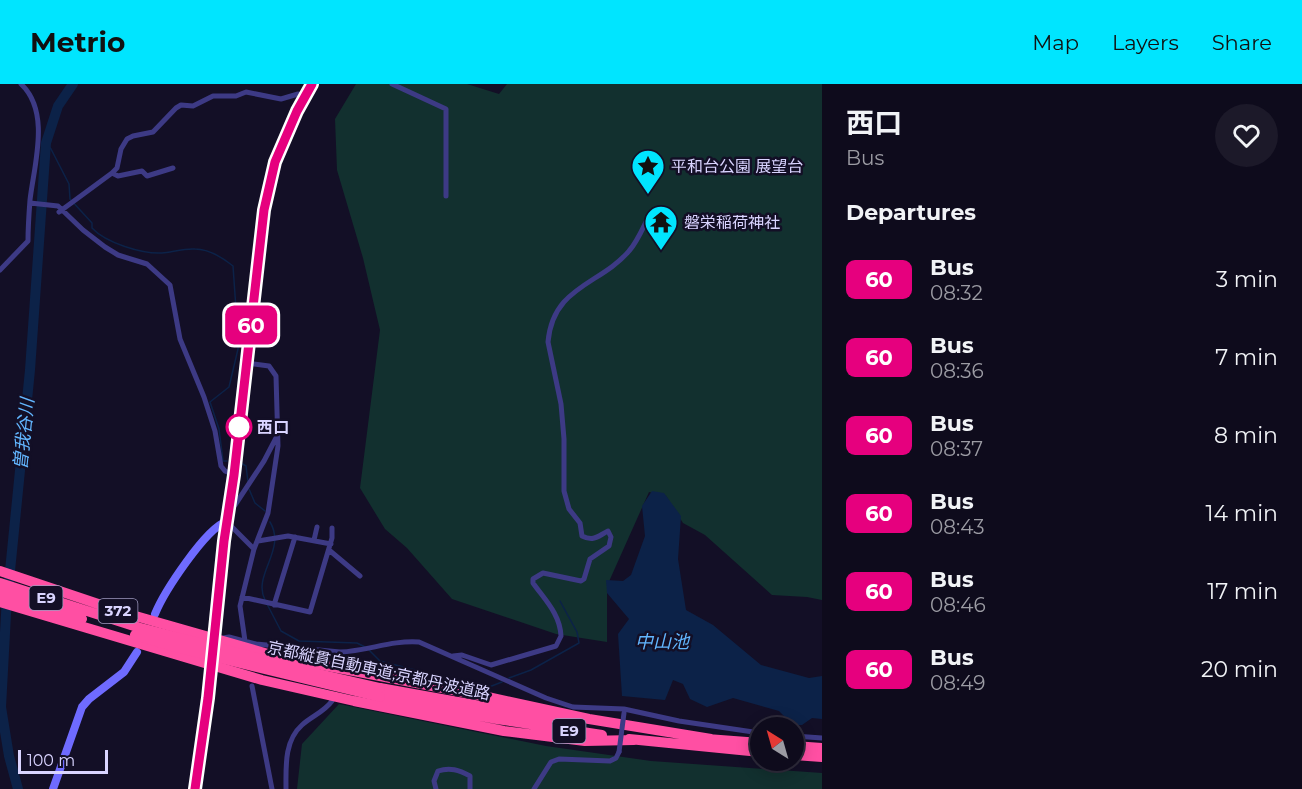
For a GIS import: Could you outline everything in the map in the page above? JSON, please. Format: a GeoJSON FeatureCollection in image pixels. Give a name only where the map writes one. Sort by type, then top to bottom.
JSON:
{"type":"FeatureCollection","features":[{"type":"Feature","properties":{"kind":"highway"},"geometry":{"type":"LineString","coordinates":[[195,789],[208,698],[226,521],[234,475],[269,185],[282,146],[312,84]]}},
{"type":"Feature","properties":{"kind":"highway","name":"372"},"geometry":{"type":"LineString","coordinates":[[0,571],[124,613],[214,639]]}},
{"type":"Feature","properties":{"kind":"highway","name":"京都縦貫自動車道;京都丹波道路"},"geometry":{"type":"LineString","coordinates":[[0,583],[176,647],[380,693],[546,728],[634,740],[750,751]]}},
{"type":"Feature","properties":{"kind":"highway","name":"京都縦貫自動車道;京都丹波道路"},"geometry":{"type":"LineString","coordinates":[[0,592],[90,617]]}},
{"type":"Feature","properties":{"kind":"highway","name":"372"},"geometry":{"type":"LineString","coordinates":[[0,602],[211,665]]}},
{"type":"Feature","properties":{"kind":"highway"},"geometry":{"type":"LineString","coordinates":[[214,639],[275,656],[474,694],[589,719],[711,739]]}},
{"type":"Feature","properties":{"kind":"highway"},"geometry":{"type":"LineString","coordinates":[[211,665],[321,694],[504,731],[585,741],[634,740]]}},
{"type":"Feature","properties":{"kind":"highway","name":"京都縦貫自動車道;京都丹波道路"},"geometry":{"type":"LineString","coordinates":[[380,693],[548,718],[750,742]]}},
{"type":"Feature","properties":{"kind":"highway"},"geometry":{"type":"LineString","coordinates":[[804,747],[822,748]]}},
{"type":"Feature","properties":{"kind":"highway"},"geometry":{"type":"LineString","coordinates":[[804,755],[822,757]]}},
{"type":"Feature","properties":{"kind":"main road"},"geometry":{"type":"LineString","coordinates":[[155,614],[189,558],[217,527],[226,521]]}},
{"type":"Feature","properties":{"kind":"main road"},"geometry":{"type":"LineString","coordinates":[[138,634],[149,626]]}},
{"type":"Feature","properties":{"kind":"main road"},"geometry":{"type":"LineString","coordinates":[[53,789],[82,707],[124,672],[137,652]]}},
{"type":"Feature","properties":{"kind":"street"},"geometry":{"type":"LineString","coordinates":[[0,270],[28,241],[38,143],[34,104],[21,84]]}},
{"type":"Feature","properties":{"kind":"street"},"geometry":{"type":"LineString","coordinates":[[392,84],[446,109],[446,196]]}},
{"type":"Feature","properties":{"kind":"street"},"geometry":{"type":"LineString","coordinates":[[61,208],[117,168],[121,149],[127,139],[153,132],[182,105],[193,106],[213,96],[236,96],[246,92],[281,99],[298,94],[305,95]]}},
{"type":"Feature","properties":{"kind":"street"},"geometry":{"type":"LineString","coordinates":[[112,173],[118,176],[142,171],[147,176],[173,168]]}},
{"type":"Feature","properties":{"kind":"street"},"geometry":{"type":"LineString","coordinates":[[32,202],[61,208],[105,248],[118,255],[147,264],[170,285],[180,339],[204,397],[215,431],[221,466],[225,471],[234,475]]}},
{"type":"Feature","properties":{"kind":"street"},"geometry":{"type":"LineString","coordinates":[[453,656],[462,655],[491,665],[556,645],[561,636],[557,617],[533,583],[534,579],[543,573],[581,581],[584,579],[590,559],[609,546],[611,537],[608,531],[595,539],[589,540],[582,536],[580,523],[566,503],[561,404],[548,342],[549,333],[569,295],[631,249],[650,214]]}},
{"type":"Feature","properties":{"kind":"street"},"geometry":{"type":"LineString","coordinates":[[245,641],[240,614],[242,597],[254,549],[268,513],[278,437],[276,376],[268,366],[246,363]]}},
{"type":"Feature","properties":{"kind":"street"},"geometry":{"type":"LineString","coordinates":[[228,507],[235,505],[278,437]]}},
{"type":"Feature","properties":{"kind":"street"},"geometry":{"type":"LineString","coordinates":[[226,521],[254,549]]}},
{"type":"Feature","properties":{"kind":"street"},"geometry":{"type":"LineString","coordinates":[[314,540],[317,527]]}},
{"type":"Feature","properties":{"kind":"street"},"geometry":{"type":"LineString","coordinates":[[242,597],[310,612],[330,547],[332,528]]}},
{"type":"Feature","properties":{"kind":"street"},"geometry":{"type":"LineString","coordinates":[[258,541],[295,537],[314,540],[330,547],[360,576]]}},
{"type":"Feature","properties":{"kind":"street"},"geometry":{"type":"LineString","coordinates":[[269,604],[295,537]]}},
{"type":"Feature","properties":{"kind":"street"},"geometry":{"type":"LineString","coordinates":[[214,639],[229,637],[256,644],[340,651],[353,651],[403,640],[419,642],[546,698],[573,707],[624,711],[750,732]]}},
{"type":"Feature","properties":{"kind":"street"},"geometry":{"type":"LineString","coordinates":[[339,663],[340,651]]}},
{"type":"Feature","properties":{"kind":"street"},"geometry":{"type":"LineString","coordinates":[[252,686],[272,789]]}},
{"type":"Feature","properties":{"kind":"street"},"geometry":{"type":"LineString","coordinates":[[286,789],[288,749],[292,737],[301,726],[332,701]]}},
{"type":"Feature","properties":{"kind":"street"},"geometry":{"type":"LineString","coordinates":[[534,789],[551,762],[559,759],[610,761],[616,758],[619,752],[624,711]]}},
{"type":"Feature","properties":{"kind":"street"},"geometry":{"type":"LineString","coordinates":[[804,737],[822,738]]}},
{"type":"Feature","properties":{"kind":"street"},"geometry":{"type":"LineString","coordinates":[[436,789],[435,781],[438,771],[447,769],[460,770],[470,776],[470,789]]}},
{"type":"Feature","properties":{"kind":"green space"},"geometry":{"type":"Polygon","coordinates":[[[356,84],[467,84],[499,94],[507,84],[822,84],[822,600],[772,595],[705,535],[683,523],[666,496],[649,492],[607,586],[607,642],[556,634],[452,599],[407,548],[385,529],[360,488],[380,330],[363,258],[337,170],[335,119],[356,84]]]}},
{"type":"Feature","properties":{"kind":"green space"},"geometry":{"type":"Polygon","coordinates":[[[339,704],[546,746],[651,761],[750,768],[750,771],[822,773],[822,789],[297,789],[302,744],[339,704]]]}},
{"type":"Feature","properties":{"kind":"water","name":"中山池"},"geometry":{"type":"Polygon","coordinates":[[[652,491],[664,493],[681,516],[678,559],[686,610],[713,625],[761,665],[809,678],[822,676],[822,719],[812,718],[804,724],[804,717],[785,717],[779,711],[733,698],[707,707],[690,699],[683,684],[673,680],[665,700],[622,696],[618,634],[629,619],[607,593],[606,580],[623,581],[631,575],[645,536],[642,506],[652,491]]]}},
{"type":"Feature","properties":{"kind":"waterway","name":"曽我谷川"},"geometry":{"type":"LineString","coordinates":[[9,581],[30,370],[46,143],[58,106],[73,84]]}},
{"type":"Feature","properties":{"kind":"waterway"},"geometry":{"type":"LineString","coordinates":[[46,143],[69,184],[70,199],[98,233],[115,243],[145,252],[162,253],[200,249],[220,257],[233,266],[236,309],[240,321],[238,349],[229,387],[210,402],[219,429],[223,461],[227,461]]}},
{"type":"Feature","properties":{"kind":"waterway"},"geometry":{"type":"LineString","coordinates":[[241,463],[246,466],[248,482]]}},
{"type":"Feature","properties":{"kind":"waterway"},"geometry":{"type":"LineString","coordinates":[[249,489],[255,503],[265,511]]}},
{"type":"Feature","properties":{"kind":"waterway"},"geometry":{"type":"LineString","coordinates":[[265,600],[262,591],[263,581],[275,542],[270,522]]}},
{"type":"Feature","properties":{"kind":"waterway","name":"曽我谷川"},"geometry":{"type":"LineString","coordinates":[[7,596],[1,707],[9,756],[18,789]]}},
{"type":"Feature","properties":{"kind":"waterway"},"geometry":{"type":"LineString","coordinates":[[509,678],[531,670],[579,643],[577,632],[560,601]]}},
{"type":"Feature","properties":{"kind":"waterway"},"geometry":{"type":"LineString","coordinates":[[267,604],[281,631],[299,641],[357,643],[365,647]]}},
{"type":"Feature","properties":{"kind":"waterway"},"geometry":{"type":"LineString","coordinates":[[369,650],[380,661],[477,686],[489,687],[502,682]]}},
{"type":"Feature","properties":{"kind":"bus line","name":"60"},"geometry":{"type":"LineString","coordinates":[[195,789],[208,698],[224,541],[234,475],[264,210],[275,162],[297,111],[312,84]]}},
{"type":"Feature","properties":{"kind":"place","name":"平和台公園 展望台"},"geometry":{"type":"Point","coordinates":[648,195]}},
{"type":"Feature","properties":{"kind":"place","name":"磐栄稲荷神社"},"geometry":{"type":"Point","coordinates":[661,251]}},
{"type":"Feature","properties":{"kind":"place","name":"西口"},"geometry":{"type":"Point","coordinates":[239,427]}}]}
